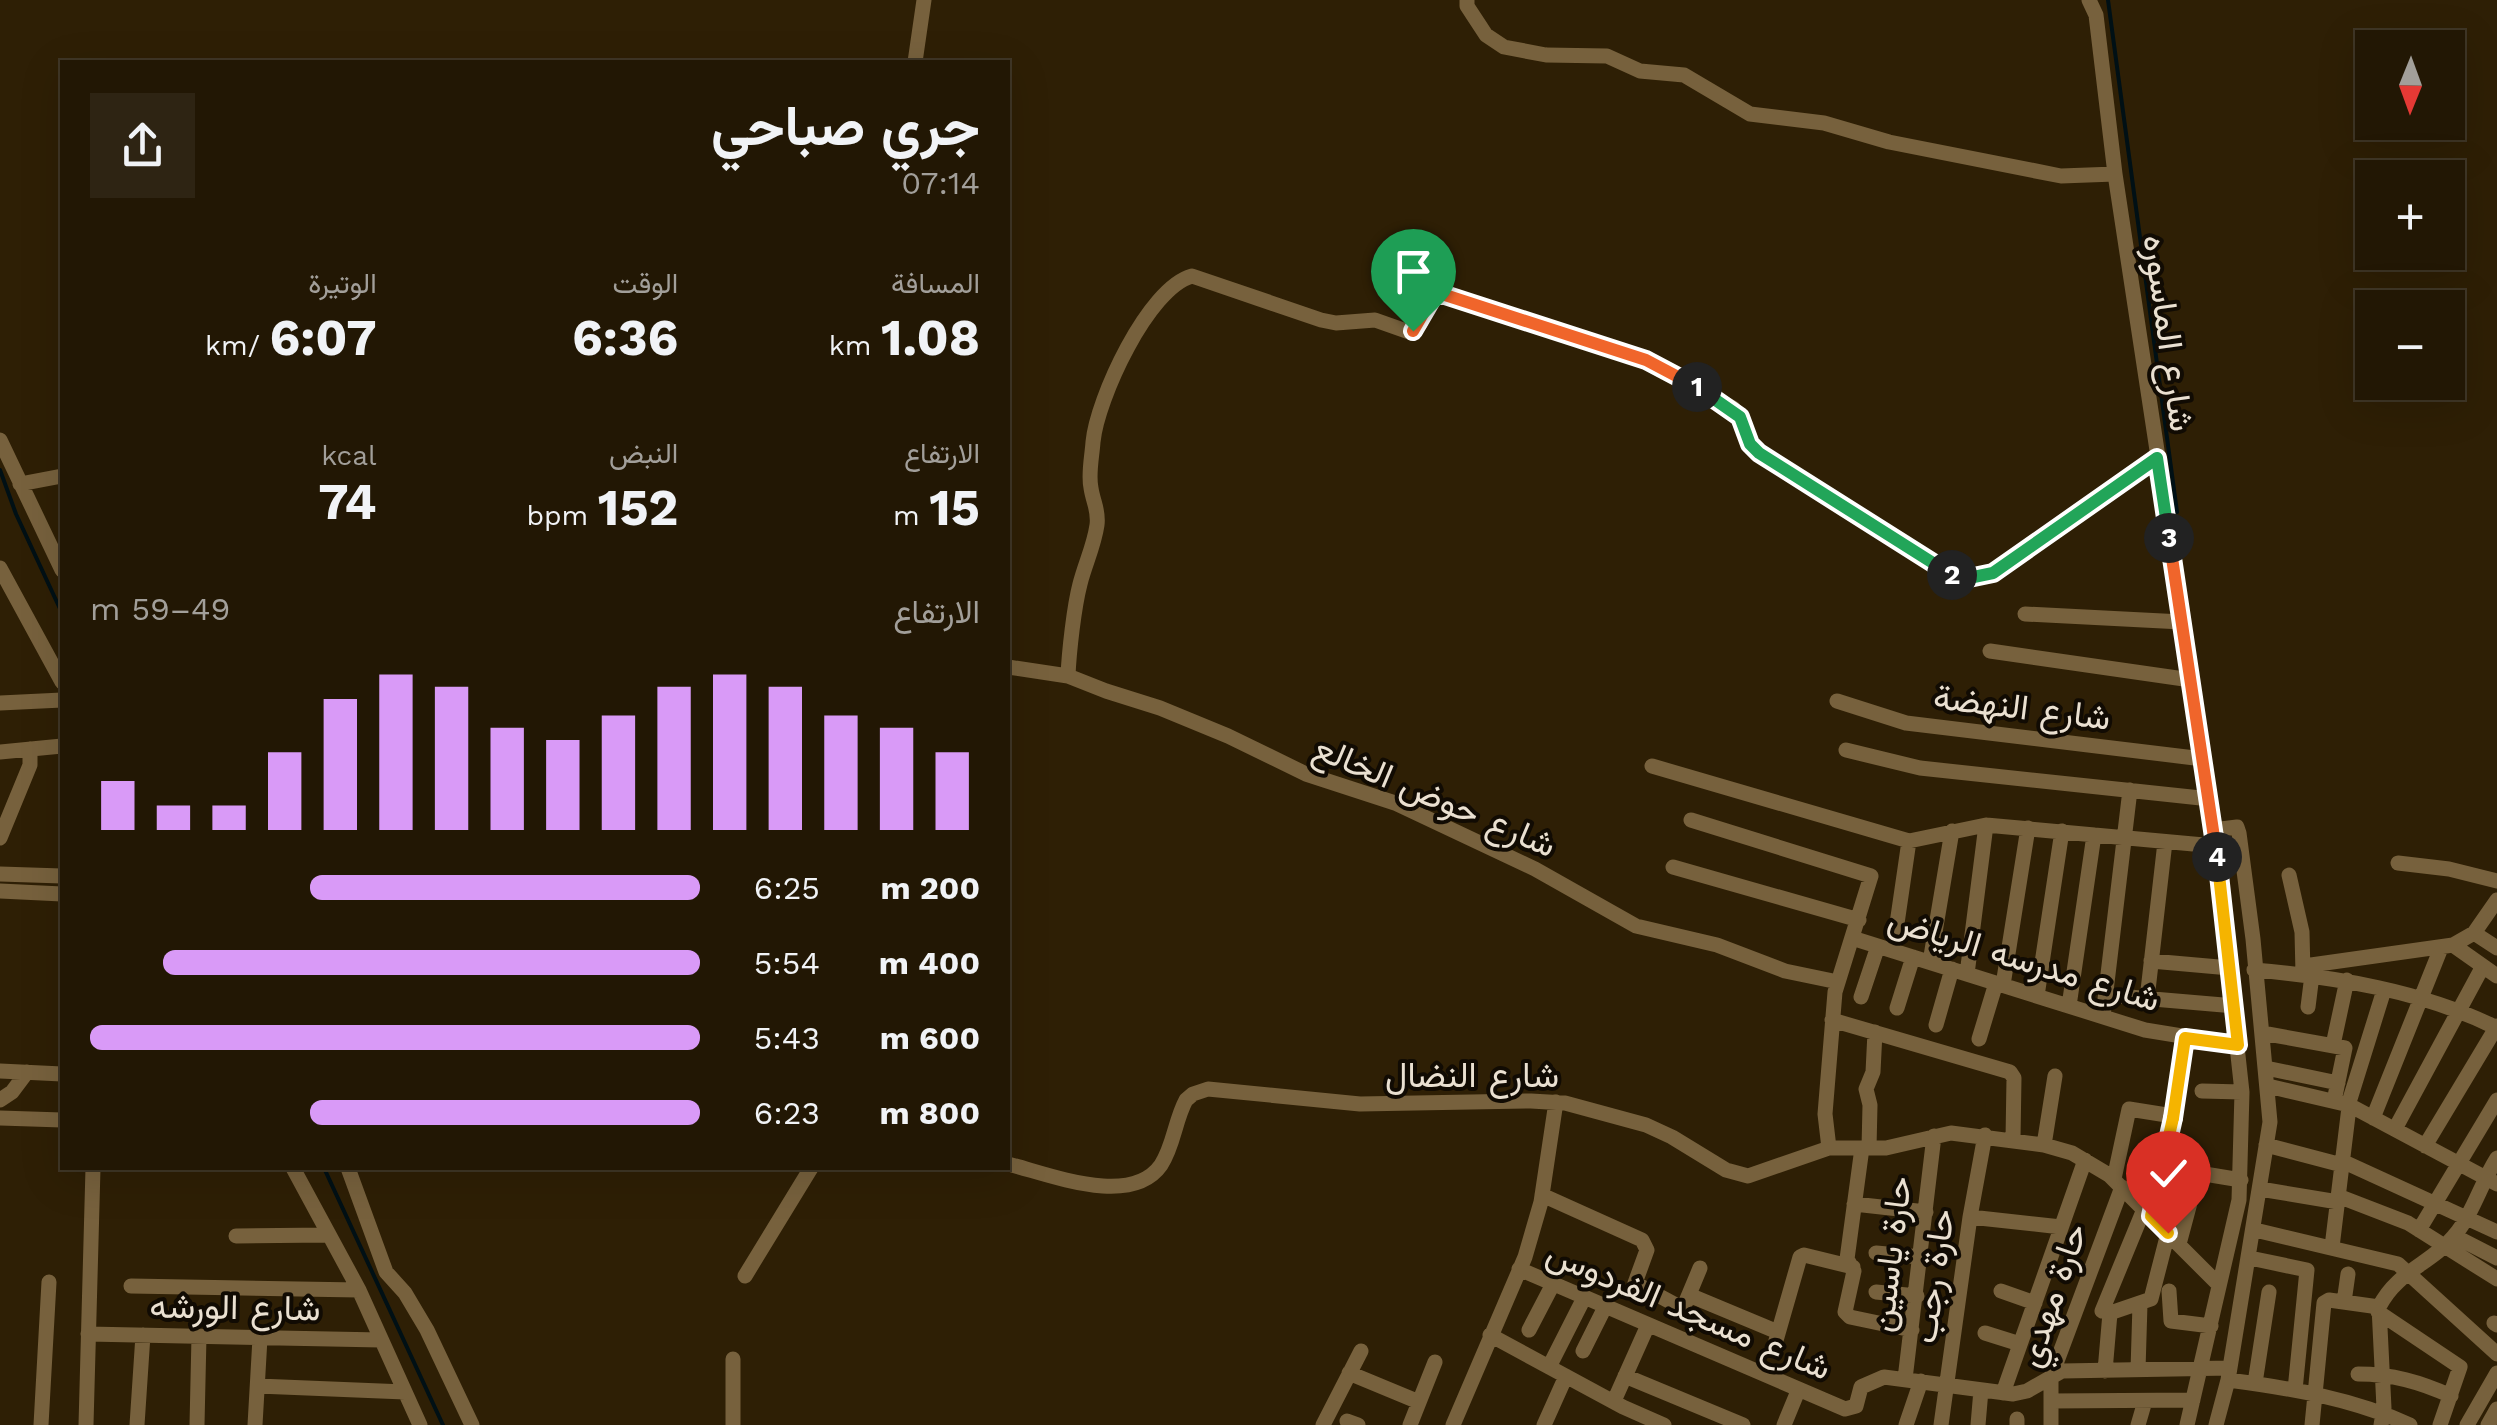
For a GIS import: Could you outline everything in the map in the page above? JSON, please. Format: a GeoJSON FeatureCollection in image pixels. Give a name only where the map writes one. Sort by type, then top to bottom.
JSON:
{"type":"FeatureCollection","features":[{"type":"Feature","properties":{"kind":"street"},"geometry":{"type":"LineString","coordinates":[[914,60],[924,0]]}},
{"type":"Feature","properties":{"kind":"street"},"geometry":{"type":"LineString","coordinates":[[1467,0],[1486,35],[1504,47],[1546,55],[1606,56],[1640,71],[1684,75],[1750,114],[1824,124],[1890,142],[2062,176],[2115,174]]}},
{"type":"Feature","properties":{"kind":"street","name":"شارع الماسوره"},"geometry":{"type":"LineString","coordinates":[[2089,0],[2096,15],[2115,174],[2210,798],[2242,1092],[2241,1180],[2188,1425]]}},
{"type":"Feature","properties":{"kind":"street"},"geometry":{"type":"LineString","coordinates":[[1068,676],[1080,586],[1097,527],[1098,512],[1090,480],[1099,410],[1148,315],[1166,291],[1192,276],[1320,320],[1375,320],[1409,332],[1420,324],[1434,295],[1445,295],[1646,360],[1733,408],[1750,444],[1759,453],[1946,572],[1964,579],[1993,573],[2157,458]]}},
{"type":"Feature","properties":{"kind":"street"},"geometry":{"type":"LineString","coordinates":[[0,440],[60,566]]}},
{"type":"Feature","properties":{"kind":"street"},"geometry":{"type":"LineString","coordinates":[[20,484],[60,476]]}},
{"type":"Feature","properties":{"kind":"street"},"geometry":{"type":"LineString","coordinates":[[44,531],[60,528]]}},
{"type":"Feature","properties":{"kind":"street"},"geometry":{"type":"LineString","coordinates":[[0,568],[60,678]]}},
{"type":"Feature","properties":{"kind":"street"},"geometry":{"type":"LineString","coordinates":[[2026,614],[2182,622]]}},
{"type":"Feature","properties":{"kind":"street"},"geometry":{"type":"LineString","coordinates":[[1990,651],[2191,680]]}},
{"type":"Feature","properties":{"kind":"street","name":"شارع حوض الخالع"},"geometry":{"type":"LineString","coordinates":[[1010,667],[1068,676],[1218,732],[1306,774],[1394,804],[1536,869],[1636,926],[1718,945],[1785,971],[1838,982]]}},
{"type":"Feature","properties":{"kind":"street"},"geometry":{"type":"LineString","coordinates":[[0,703],[60,700]]}},
{"type":"Feature","properties":{"kind":"street","name":"شارع النهضة"},"geometry":{"type":"LineString","coordinates":[[1837,701],[1906,723],[2204,759]]}},
{"type":"Feature","properties":{"kind":"street"},"geometry":{"type":"LineString","coordinates":[[2,756],[60,746]]}},
{"type":"Feature","properties":{"kind":"street"},"geometry":{"type":"LineString","coordinates":[[0,838],[30,765],[30,749]]}},
{"type":"Feature","properties":{"kind":"street"},"geometry":{"type":"LineString","coordinates":[[1846,750],[1894,764],[2210,798]]}},
{"type":"Feature","properties":{"kind":"street"},"geometry":{"type":"LineString","coordinates":[[1652,766],[1909,842],[1986,824],[2165,842],[2214,838],[2232,825],[2237,827],[2253,939],[2270,1122],[2221,1423]]}},
{"type":"Feature","properties":{"kind":"street"},"geometry":{"type":"LineString","coordinates":[[2103,1016],[2130,790]]}},
{"type":"Feature","properties":{"kind":"street"},"geometry":{"type":"LineString","coordinates":[[1690,820],[1870,875],[1872,880],[1838,982],[1832,1020],[1824,1114],[1829,1148]]}},
{"type":"Feature","properties":{"kind":"street"},"geometry":{"type":"LineString","coordinates":[[1936,1025],[1960,972],[1986,824]]}},
{"type":"Feature","properties":{"kind":"street"},"geometry":{"type":"LineString","coordinates":[[1979,1039],[2000,984],[2028,828]]}},
{"type":"Feature","properties":{"kind":"street"},"geometry":{"type":"LineString","coordinates":[[1930,962],[1952,831]]}},
{"type":"Feature","properties":{"kind":"street"},"geometry":{"type":"LineString","coordinates":[[2036,996],[2062,831]]}},
{"type":"Feature","properties":{"kind":"street"},"geometry":{"type":"LineString","coordinates":[[2069,1006],[2094,835]]}},
{"type":"Feature","properties":{"kind":"street"},"geometry":{"type":"LineString","coordinates":[[1861,997],[1885,948],[1909,842]]}},
{"type":"Feature","properties":{"kind":"street"},"geometry":{"type":"LineString","coordinates":[[2147,998],[2165,842]]}},
{"type":"Feature","properties":{"kind":"street"},"geometry":{"type":"LineString","coordinates":[[2398,862],[2497,881]]}},
{"type":"Feature","properties":{"kind":"street"},"geometry":{"type":"LineString","coordinates":[[1674,868],[1859,920]]}},
{"type":"Feature","properties":{"kind":"street"},"geometry":{"type":"LineString","coordinates":[[0,874],[60,876]]}},
{"type":"Feature","properties":{"kind":"street"},"geometry":{"type":"LineString","coordinates":[[2289,875],[2302,932],[2308,1007]]}},
{"type":"Feature","properties":{"kind":"street"},"geometry":{"type":"LineString","coordinates":[[0,890],[60,894]]}},
{"type":"Feature","properties":{"kind":"street"},"geometry":{"type":"LineString","coordinates":[[2306,972],[2447,946],[2474,933],[2497,900]]}},
{"type":"Feature","properties":{"kind":"street"},"geometry":{"type":"LineString","coordinates":[[2474,933],[2497,948]]}},
{"type":"Feature","properties":{"kind":"street","name":"شارع مدرسه الرياض"},"geometry":{"type":"LineString","coordinates":[[1852,938],[2103,1016],[2185,1038],[2238,1045]]}},
{"type":"Feature","properties":{"kind":"street"},"geometry":{"type":"LineString","coordinates":[[2447,946],[2497,976]]}},
{"type":"Feature","properties":{"kind":"street"},"geometry":{"type":"LineString","coordinates":[[2373,1118],[2420,1000],[2447,946]]}},
{"type":"Feature","properties":{"kind":"street"},"geometry":{"type":"LineString","coordinates":[[1896,1008],[1913,957]]}},
{"type":"Feature","properties":{"kind":"street"},"geometry":{"type":"LineString","coordinates":[[2151,961],[2230,968]]}},
{"type":"Feature","properties":{"kind":"street"},"geometry":{"type":"LineString","coordinates":[[2394,1130],[2483,966]]}},
{"type":"Feature","properties":{"kind":"street"},"geometry":{"type":"LineString","coordinates":[[2254,970],[2306,972],[2346,980],[2458,1011],[2497,1027],[2426,1146]]}},
{"type":"Feature","properties":{"kind":"street"},"geometry":{"type":"LineString","coordinates":[[2333,1045],[2346,980]]}},
{"type":"Feature","properties":{"kind":"street"},"geometry":{"type":"LineString","coordinates":[[2341,1103],[2384,990]]}},
{"type":"Feature","properties":{"kind":"street"},"geometry":{"type":"LineString","coordinates":[[2106,995],[2235,1006]]}},
{"type":"Feature","properties":{"kind":"street"},"geometry":{"type":"LineString","coordinates":[[1832,1020],[2010,1072],[2014,1078],[2013,1140]]}},
{"type":"Feature","properties":{"kind":"street"},"geometry":{"type":"LineString","coordinates":[[1875,1032],[1873,1072],[1866,1089],[1870,1105],[1866,1148],[1847,1257],[1853,1268],[1846,1309],[1848,1316],[1912,1330]]}},
{"type":"Feature","properties":{"kind":"street"},"geometry":{"type":"LineString","coordinates":[[2262,1033],[2346,1049],[2338,1083],[2342,1163],[2332,1247]]}},
{"type":"Feature","properties":{"kind":"street"},"geometry":{"type":"LineString","coordinates":[[2102,1311],[2148,1213],[2162,1167],[2185,1038]]}},
{"type":"Feature","properties":{"kind":"street"},"geometry":{"type":"LineString","coordinates":[[0,1071],[60,1074]]}},
{"type":"Feature","properties":{"kind":"street"},"geometry":{"type":"LineString","coordinates":[[0,1100],[12,1092],[26,1072]]}},
{"type":"Feature","properties":{"kind":"street"},"geometry":{"type":"LineString","coordinates":[[2044,1145],[2055,1076]]}},
{"type":"Feature","properties":{"kind":"street"},"geometry":{"type":"LineString","coordinates":[[2267,1077],[2341,1103],[2491,1181]]}},
{"type":"Feature","properties":{"kind":"street"},"geometry":{"type":"LineString","coordinates":[[2267,1077],[2338,1083]]}},
{"type":"Feature","properties":{"kind":"street","name":"شارع النضال"},"geometry":{"type":"LineString","coordinates":[[1010,1164],[1104,1186],[1131,1186],[1162,1164],[1186,1100],[1208,1089],[1360,1104],[1556,1102],[1646,1125],[1736,1175],[1759,1174],[1829,1148],[1910,1144],[1951,1133],[1985,1135],[2044,1145],[2086,1160],[2118,1183],[2219,1285]]}},
{"type":"Feature","properties":{"kind":"street"},"geometry":{"type":"LineString","coordinates":[[2202,1091],[2242,1092]]}},
{"type":"Feature","properties":{"kind":"street"},"geometry":{"type":"LineString","coordinates":[[2419,1230],[2497,1100]]}},
{"type":"Feature","properties":{"kind":"street"},"geometry":{"type":"LineString","coordinates":[[1452,1425],[1519,1270],[1542,1195],[1556,1102]]}},
{"type":"Feature","properties":{"kind":"street","name":"حارة مهدي"},"geometry":{"type":"LineString","coordinates":[[2051,1425],[2051,1377],[2118,1183],[2129,1110],[2173,1116]]}},
{"type":"Feature","properties":{"kind":"street"},"geometry":{"type":"LineString","coordinates":[[0,1118],[60,1120]]}},
{"type":"Feature","properties":{"kind":"street","name":"حارة رجب"},"geometry":{"type":"LineString","coordinates":[[1941,1425],[1985,1135]]}},
{"type":"Feature","properties":{"kind":"street","name":"حارة ياسين"},"geometry":{"type":"LineString","coordinates":[[1906,1425],[1913,1380],[1912,1330],[1934,1136]]}},
{"type":"Feature","properties":{"kind":"street"},"geometry":{"type":"LineString","coordinates":[[2266,1146],[2342,1163],[2436,1201],[2497,1232]]}},
{"type":"Feature","properties":{"kind":"street"},"geometry":{"type":"LineString","coordinates":[[2382,1419],[2379,1310],[2386,1292],[2449,1241],[2491,1181],[2497,1158]]}},
{"type":"Feature","properties":{"kind":"street"},"geometry":{"type":"LineString","coordinates":[[2002,1393],[2086,1160]]}},
{"type":"Feature","properties":{"kind":"street"},"geometry":{"type":"LineString","coordinates":[[2162,1167],[2241,1180]]}},
{"type":"Feature","properties":{"kind":"street"},"geometry":{"type":"LineString","coordinates":[[86,1425],[93,1170]]}},
{"type":"Feature","properties":{"kind":"street"},"geometry":{"type":"LineString","coordinates":[[295,1170],[327,1235],[359,1285],[420,1425]]}},
{"type":"Feature","properties":{"kind":"street"},"geometry":{"type":"LineString","coordinates":[[349,1170],[383,1273],[405,1293],[427,1330],[472,1425]]}},
{"type":"Feature","properties":{"kind":"street"},"geometry":{"type":"LineString","coordinates":[[745,1276],[810,1170]]}},
{"type":"Feature","properties":{"kind":"street"},"geometry":{"type":"LineString","coordinates":[[2105,1370],[2110,1313],[2152,1297],[2198,1173]]}},
{"type":"Feature","properties":{"kind":"street"},"geometry":{"type":"LineString","coordinates":[[2260,1189],[2372,1206],[2419,1230],[2497,1258]]}},
{"type":"Feature","properties":{"kind":"street"},"geometry":{"type":"LineString","coordinates":[[1542,1195],[1645,1242],[1647,1250],[1634,1276],[1636,1284],[1678,1306],[1685,1304],[1700,1268]]}},
{"type":"Feature","properties":{"kind":"street"},"geometry":{"type":"LineString","coordinates":[[1854,1204],[1926,1212]]}},
{"type":"Feature","properties":{"kind":"street"},"geometry":{"type":"LineString","coordinates":[[1970,1216],[2062,1228]]}},
{"type":"Feature","properties":{"kind":"street"},"geometry":{"type":"LineString","coordinates":[[2255,1230],[2378,1257],[2408,1272],[2497,1354]]}},
{"type":"Feature","properties":{"kind":"street"},"geometry":{"type":"LineString","coordinates":[[236,1236],[327,1235]]}},
{"type":"Feature","properties":{"kind":"street"},"geometry":{"type":"LineString","coordinates":[[2449,1241],[2497,1279]]}},
{"type":"Feature","properties":{"kind":"street"},"geometry":{"type":"LineString","coordinates":[[1876,1252],[1921,1258]]}},
{"type":"Feature","properties":{"kind":"street"},"geometry":{"type":"LineString","coordinates":[[1689,1295],[1777,1338],[1800,1257],[1853,1268]]}},
{"type":"Feature","properties":{"kind":"street"},"geometry":{"type":"LineString","coordinates":[[2250,1258],[2307,1270],[2295,1390]]}},
{"type":"Feature","properties":{"kind":"street","name":"شارع مسجد الفردوس"},"geometry":{"type":"LineString","coordinates":[[1519,1270],[1845,1409],[1856,1406],[1860,1387],[1884,1377],[2002,1393],[2027,1391],[2062,1372],[2201,1368],[2255,1384],[2315,1394],[2410,1425]]}},
{"type":"Feature","properties":{"kind":"street"},"geometry":{"type":"LineString","coordinates":[[131,1286],[359,1285],[383,1273]]}},
{"type":"Feature","properties":{"kind":"street"},"geometry":{"type":"LineString","coordinates":[[2344,1302],[2348,1274]]}},
{"type":"Feature","properties":{"kind":"street"},"geometry":{"type":"LineString","coordinates":[[41,1425],[49,1282]]}},
{"type":"Feature","properties":{"kind":"street"},"geometry":{"type":"LineString","coordinates":[[1529,1330],[1553,1284]]}},
{"type":"Feature","properties":{"kind":"street"},"geometry":{"type":"LineString","coordinates":[[2001,1291],[2034,1303]]}},
{"type":"Feature","properties":{"kind":"street"},"geometry":{"type":"LineString","coordinates":[[2169,1291],[2171,1320],[2211,1326]]}},
{"type":"Feature","properties":{"kind":"street"},"geometry":{"type":"LineString","coordinates":[[1876,1292],[1917,1296]]}},
{"type":"Feature","properties":{"kind":"street"},"geometry":{"type":"LineString","coordinates":[[2255,1384],[2269,1292]]}},
{"type":"Feature","properties":{"kind":"street"},"geometry":{"type":"LineString","coordinates":[[1549,1367],[1584,1298]]}},
{"type":"Feature","properties":{"kind":"street"},"geometry":{"type":"LineString","coordinates":[[2312,1425],[2324,1302],[2379,1310],[2459,1366],[2440,1425]]}},
{"type":"Feature","properties":{"kind":"street"},"geometry":{"type":"LineString","coordinates":[[2138,1370],[2140,1304]]}},
{"type":"Feature","properties":{"kind":"street"},"geometry":{"type":"LineString","coordinates":[[1583,1352],[1605,1307]]}},
{"type":"Feature","properties":{"kind":"street"},"geometry":{"type":"LineString","coordinates":[[1616,1425],[1625,1376],[1648,1326]]}},
{"type":"Feature","properties":{"kind":"street"},"geometry":{"type":"LineString","coordinates":[[1985,1333],[2020,1344]]}},
{"type":"Feature","properties":{"kind":"street","name":"شارع الورشه"},"geometry":{"type":"LineString","coordinates":[[88,1334],[381,1340]]}},
{"type":"Feature","properties":{"kind":"street"},"geometry":{"type":"LineString","coordinates":[[137,1425],[143,1335]]}},
{"type":"Feature","properties":{"kind":"street"},"geometry":{"type":"LineString","coordinates":[[1490,1335],[1664,1425]]}},
{"type":"Feature","properties":{"kind":"street"},"geometry":{"type":"LineString","coordinates":[[196,1425],[199,1336]]}},
{"type":"Feature","properties":{"kind":"street"},"geometry":{"type":"LineString","coordinates":[[255,1425],[260,1338]]}},
{"type":"Feature","properties":{"kind":"street"},"geometry":{"type":"LineString","coordinates":[[1323,1425],[1361,1351]]}},
{"type":"Feature","properties":{"kind":"street"},"geometry":{"type":"LineString","coordinates":[[732,1359],[733,1425]]}},
{"type":"Feature","properties":{"kind":"street"},"geometry":{"type":"LineString","coordinates":[[1410,1425],[1436,1362]]}},
{"type":"Feature","properties":{"kind":"street"},"geometry":{"type":"LineString","coordinates":[[1350,1373],[1419,1402]]}},
{"type":"Feature","properties":{"kind":"street"},"geometry":{"type":"LineString","coordinates":[[2467,1425],[2497,1373]]}},
{"type":"Feature","properties":{"kind":"street"},"geometry":{"type":"LineString","coordinates":[[2358,1374],[2417,1381],[2451,1396]]}},
{"type":"Feature","properties":{"kind":"street"},"geometry":{"type":"LineString","coordinates":[[1549,1425],[1566,1376]]}},
{"type":"Feature","properties":{"kind":"street"},"geometry":{"type":"LineString","coordinates":[[1625,1376],[1743,1425]]}},
{"type":"Feature","properties":{"kind":"street"},"geometry":{"type":"LineString","coordinates":[[258,1386],[405,1392]]}},
{"type":"Feature","properties":{"kind":"street"},"geometry":{"type":"LineString","coordinates":[[1978,1425],[1981,1390]]}},
{"type":"Feature","properties":{"kind":"street"},"geometry":{"type":"LineString","coordinates":[[1788,1424],[1798,1391]]}},
{"type":"Feature","properties":{"kind":"street"},"geometry":{"type":"LineString","coordinates":[[2050,1401],[2193,1400]]}},
{"type":"Feature","properties":{"kind":"street"},"geometry":{"type":"LineString","coordinates":[[2138,1425],[2144,1401]]}},
{"type":"Feature","properties":{"kind":"street"},"geometry":{"type":"LineString","coordinates":[[2488,1425],[2497,1409]]}},
{"type":"Feature","properties":{"kind":"waterway"},"geometry":{"type":"LineString","coordinates":[[2108,0],[2177,512]]}},
{"type":"Feature","properties":{"kind":"waterway"},"geometry":{"type":"LineString","coordinates":[[0,470],[60,609]]}},
{"type":"Feature","properties":{"kind":"waterway"},"geometry":{"type":"LineString","coordinates":[[325,1170],[443,1425]]}},
{"type":"Feature","properties":{"kind":"route"},"geometry":{"type":"LineString","coordinates":[[1413,331],[1438,294],[1646,360],[1733,408],[1750,444],[1759,453],[1946,572],[1964,579],[1993,573],[2157,458],[2210,798],[2238,1045],[2185,1038],[2173,1104],[2174,1119],[2151,1216],[2168,1233]]}}]}
